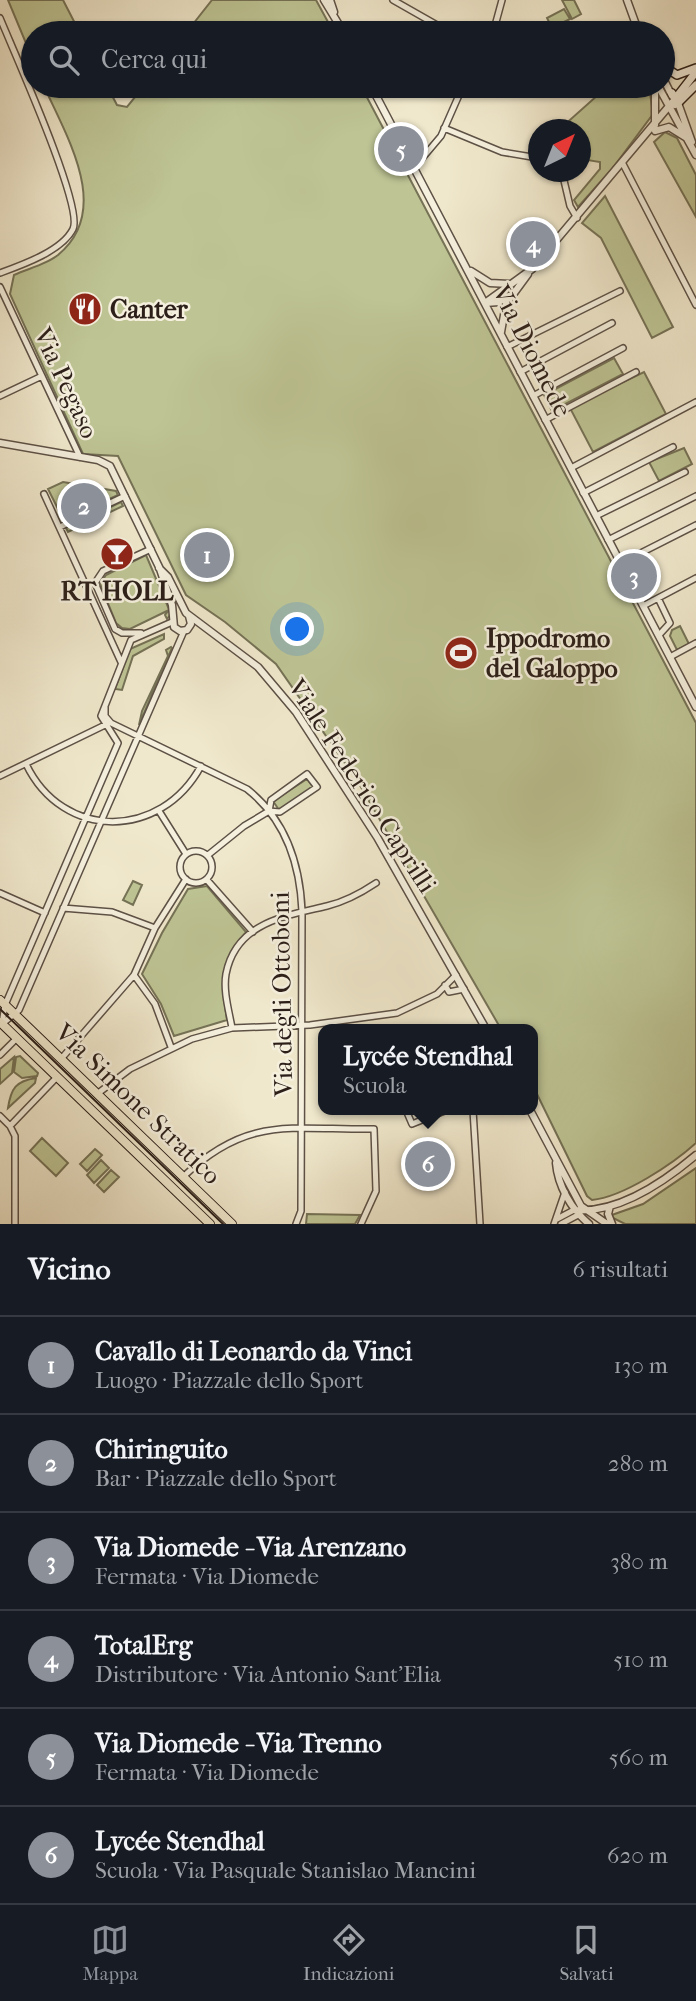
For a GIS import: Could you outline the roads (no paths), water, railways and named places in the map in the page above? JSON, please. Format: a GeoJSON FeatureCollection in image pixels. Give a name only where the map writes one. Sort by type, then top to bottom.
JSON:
{"type":"FeatureCollection","features":[{"type":"Feature","properties":{"kind":"main road"},"geometry":{"type":"LineString","coordinates":[[675,74],[696,70]]}},
{"type":"Feature","properties":{"kind":"main road"},"geometry":{"type":"LineString","coordinates":[[677,101],[696,70]]}},
{"type":"Feature","properties":{"kind":"main road"},"geometry":{"type":"LineString","coordinates":[[677,101],[696,85]]}},
{"type":"Feature","properties":{"kind":"main road","name":"Via Simone Stratico"},"geometry":{"type":"LineString","coordinates":[[2,1003],[232,1224]]}},
{"type":"Feature","properties":{"kind":"main road","name":"Via Simone Stratico"},"geometry":{"type":"LineString","coordinates":[[1,1023],[210,1224]]}},
{"type":"Feature","properties":{"kind":"street"},"geometry":{"type":"LineString","coordinates":[[324,0],[337,20]]}},
{"type":"Feature","properties":{"kind":"street"},"geometry":{"type":"LineString","coordinates":[[330,0],[337,20]]}},
{"type":"Feature","properties":{"kind":"street"},"geometry":{"type":"LineString","coordinates":[[393,0],[431,21]]}},
{"type":"Feature","properties":{"kind":"street"},"geometry":{"type":"LineString","coordinates":[[496,21],[502,0]]}},
{"type":"Feature","properties":{"kind":"street"},"geometry":{"type":"LineString","coordinates":[[627,0],[635,21]]}},
{"type":"Feature","properties":{"kind":"street"},"geometry":{"type":"LineString","coordinates":[[0,18],[21,71]]}},
{"type":"Feature","properties":{"kind":"street"},"geometry":{"type":"LineString","coordinates":[[0,273],[60,244],[71,233],[75,220],[67,186],[32,98]]}},
{"type":"Feature","properties":{"kind":"street","name":"Via Diomede"},"geometry":{"type":"LineString","coordinates":[[377,98],[696,706]]}},
{"type":"Feature","properties":{"kind":"street"},"geometry":{"type":"LineString","coordinates":[[414,168],[435,145],[458,98]]}},
{"type":"Feature","properties":{"kind":"street"},"geometry":{"type":"LineString","coordinates":[[655,126],[656,98]]}},
{"type":"Feature","properties":{"kind":"street"},"geometry":{"type":"LineString","coordinates":[[664,98],[695,154]]}},
{"type":"Feature","properties":{"kind":"street"},"geometry":{"type":"LineString","coordinates":[[675,98],[695,154]]}},
{"type":"Feature","properties":{"kind":"street"},"geometry":{"type":"LineString","coordinates":[[485,303],[499,302],[532,269],[677,101]]}},
{"type":"Feature","properties":{"kind":"street"},"geometry":{"type":"LineString","coordinates":[[670,108],[677,101]]}},
{"type":"Feature","properties":{"kind":"street"},"geometry":{"type":"LineString","coordinates":[[645,138],[666,127],[687,138]]}},
{"type":"Feature","properties":{"kind":"street"},"geometry":{"type":"LineString","coordinates":[[444,128],[495,149],[528,156]]}},
{"type":"Feature","properties":{"kind":"street"},"geometry":{"type":"LineString","coordinates":[[623,164],[696,305]]}},
{"type":"Feature","properties":{"kind":"street"},"geometry":{"type":"LineString","coordinates":[[564,182],[576,218]]}},
{"type":"Feature","properties":{"kind":"street"},"geometry":{"type":"LineString","coordinates":[[467,268],[490,283],[513,287]]}},
{"type":"Feature","properties":{"kind":"street","name":"Via Pegaso"},"geometry":{"type":"LineString","coordinates":[[0,287],[80,457]]}},
{"type":"Feature","properties":{"kind":"street"},"geometry":{"type":"LineString","coordinates":[[500,334],[506,304],[513,287]]}},
{"type":"Feature","properties":{"kind":"street"},"geometry":{"type":"LineString","coordinates":[[507,347],[620,291]]}},
{"type":"Feature","properties":{"kind":"street"},"geometry":{"type":"LineString","coordinates":[[520,372],[612,323]]}},
{"type":"Feature","properties":{"kind":"street"},"geometry":{"type":"LineString","coordinates":[[533,396],[624,348]]}},
{"type":"Feature","properties":{"kind":"street"},"geometry":{"type":"LineString","coordinates":[[545,419],[636,372]]}},
{"type":"Feature","properties":{"kind":"street"},"geometry":{"type":"LineString","coordinates":[[0,396],[42,376]]}},
{"type":"Feature","properties":{"kind":"street"},"geometry":{"type":"LineString","coordinates":[[571,468],[696,401]]}},
{"type":"Feature","properties":{"kind":"street"},"geometry":{"type":"LineString","coordinates":[[0,443],[80,457],[108,465],[159,568],[176,629],[186,629]]}},
{"type":"Feature","properties":{"kind":"street"},"geometry":{"type":"LineString","coordinates":[[583,493],[673,447]]}},
{"type":"Feature","properties":{"kind":"street"},"geometry":{"type":"LineString","coordinates":[[596,516],[685,471]]}},
{"type":"Feature","properties":{"kind":"street"},"geometry":{"type":"LineString","coordinates":[[44,494],[121,655],[121,663]]}},
{"type":"Feature","properties":{"kind":"street"},"geometry":{"type":"LineString","coordinates":[[608,540],[696,495]]}},
{"type":"Feature","properties":{"kind":"street"},"geometry":{"type":"LineString","coordinates":[[60,527],[125,496]]}},
{"type":"Feature","properties":{"kind":"street"},"geometry":{"type":"LineString","coordinates":[[621,564],[696,525]]}},
{"type":"Feature","properties":{"kind":"street"},"geometry":{"type":"LineString","coordinates":[[145,632],[127,634],[116,629],[94,583],[103,571],[150,549]]}},
{"type":"Feature","properties":{"kind":"street"},"geometry":{"type":"LineString","coordinates":[[1,1023],[15,1015],[186,629],[188,615],[168,577],[159,568]]}},
{"type":"Feature","properties":{"kind":"street"},"geometry":{"type":"LineString","coordinates":[[643,606],[696,578]]}},
{"type":"Feature","properties":{"kind":"street"},"geometry":{"type":"LineString","coordinates":[[658,598],[670,623],[659,635]]}},
{"type":"Feature","properties":{"kind":"street"},"geometry":{"type":"LineString","coordinates":[[1,1023],[2,1003],[118,743],[100,716],[131,640],[173,619],[188,615]]}},
{"type":"Feature","properties":{"kind":"street","name":"Viale Federico Caprilli"},"geometry":{"type":"LineString","coordinates":[[188,615],[217,634],[267,675],[296,712],[377,837],[483,1024]]}},
{"type":"Feature","properties":{"kind":"street","name":"Viale Federico Caprilli"},"geometry":{"type":"LineString","coordinates":[[186,629],[217,634]]}},
{"type":"Feature","properties":{"kind":"street"},"geometry":{"type":"LineString","coordinates":[[670,657],[696,643]]}},
{"type":"Feature","properties":{"kind":"street"},"geometry":{"type":"LineString","coordinates":[[0,776],[111,723],[105,716],[105,707]]}},
{"type":"Feature","properties":{"kind":"street","name":"Via degli Ottoboni"},"geometry":{"type":"LineString","coordinates":[[111,723],[240,784],[264,803],[293,854],[299,875],[302,911],[301,1211],[296,1224]]}},
{"type":"Feature","properties":{"kind":"street"},"geometry":{"type":"LineString","coordinates":[[130,732],[133,745]]}},
{"type":"Feature","properties":{"kind":"street"},"geometry":{"type":"LineString","coordinates":[[26,764],[51,798],[85,818],[100,822],[141,818],[159,811],[184,790],[201,766]]}},
{"type":"Feature","properties":{"kind":"street"},"geometry":{"type":"LineString","coordinates":[[208,855],[237,831],[269,811],[280,812],[317,787],[307,774],[271,800],[269,811]]}},
{"type":"Feature","properties":{"kind":"street"},"geometry":{"type":"LineString","coordinates":[[159,811],[186,854]]}},
{"type":"Feature","properties":{"kind":"street"},"geometry":{"type":"LineString","coordinates":[[186,854],[197,851],[208,855]]}},
{"type":"Feature","properties":{"kind":"street"},"geometry":{"type":"LineString","coordinates":[[186,854],[180,868],[186,879],[196,883],[207,880],[213,869],[208,855]]}},
{"type":"Feature","properties":{"kind":"street"},"geometry":{"type":"LineString","coordinates":[[61,1059],[134,975],[155,928],[186,879]]}},
{"type":"Feature","properties":{"kind":"street"},"geometry":{"type":"LineString","coordinates":[[207,880],[253,932]]}},
{"type":"Feature","properties":{"kind":"street"},"geometry":{"type":"LineString","coordinates":[[232,1028],[226,974],[239,947],[253,932],[274,918],[346,900],[376,883]]}},
{"type":"Feature","properties":{"kind":"street"},"geometry":{"type":"LineString","coordinates":[[0,893],[44,913]]}},
{"type":"Feature","properties":{"kind":"street"},"geometry":{"type":"LineString","coordinates":[[63,908],[112,912],[155,928]]}},
{"type":"Feature","properties":{"kind":"street"},"geometry":{"type":"LineString","coordinates":[[134,975],[155,1004],[171,1047]]}},
{"type":"Feature","properties":{"kind":"street"},"geometry":{"type":"LineString","coordinates":[[97,1094],[130,1069],[171,1047],[232,1028],[302,1025],[397,1013],[437,993],[456,975]]}},
{"type":"Feature","properties":{"kind":"street"},"geometry":{"type":"LineString","coordinates":[[445,985],[449,992],[464,989]]}},
{"type":"Feature","properties":{"kind":"street"},"geometry":{"type":"LineString","coordinates":[[0,1055],[17,1038]]}},
{"type":"Feature","properties":{"kind":"street"},"geometry":{"type":"LineString","coordinates":[[10,1126],[57,1077]]}},
{"type":"Feature","properties":{"kind":"street"},"geometry":{"type":"LineString","coordinates":[[408,1115],[411,1124],[434,1115]]}},
{"type":"Feature","properties":{"kind":"street"},"geometry":{"type":"LineString","coordinates":[[473,1115],[480,1224]]}},
{"type":"Feature","properties":{"kind":"street"},"geometry":{"type":"LineString","coordinates":[[532,1115],[556,1163],[585,1211],[607,1224]]}},
{"type":"Feature","properties":{"kind":"street"},"geometry":{"type":"LineString","coordinates":[[0,1116],[15,1136],[15,1224]]}},
{"type":"Feature","properties":{"kind":"street"},"geometry":{"type":"LineString","coordinates":[[183,1177],[210,1152],[235,1138],[267,1130],[374,1129],[376,1191],[361,1224]]}},
{"type":"Feature","properties":{"kind":"street"},"geometry":{"type":"LineString","coordinates":[[556,1223],[576,1212],[610,1206],[653,1185],[696,1154]]}},
{"type":"Feature","properties":{"kind":"street"},"geometry":{"type":"LineString","coordinates":[[556,1163],[565,1192],[576,1212],[589,1224]]}},
{"type":"Feature","properties":{"kind":"street"},"geometry":{"type":"LineString","coordinates":[[556,1223],[565,1192]]}},
{"type":"Feature","properties":{"kind":"street"},"geometry":{"type":"LineString","coordinates":[[610,1206],[608,1214],[612,1224]]}},
{"type":"Feature","properties":{"kind":"tram line"},"geometry":{"type":"LineString","coordinates":[[0,1009],[223,1224]]}},
{"type":"Feature","properties":{"kind":"place","name":"Via Diomede - Via Trenno"},"geometry":{"type":"Point","coordinates":[401,149]}},
{"type":"Feature","properties":{"kind":"place","name":"TotalErg"},"geometry":{"type":"Point","coordinates":[533,244]}},
{"type":"Feature","properties":{"kind":"place","name":"Canter"},"geometry":{"type":"Point","coordinates":[85,309]}},
{"type":"Feature","properties":{"kind":"place","name":"Chiringuito"},"geometry":{"type":"Point","coordinates":[84,506]}},
{"type":"Feature","properties":{"kind":"place","name":"RT HOLL"},"geometry":{"type":"Point","coordinates":[117,554]}},
{"type":"Feature","properties":{"kind":"place","name":"Cavallo di Leonardo da Vinci"},"geometry":{"type":"Point","coordinates":[207,555]}},
{"type":"Feature","properties":{"kind":"place","name":"Via Diomede - Via Arenzano"},"geometry":{"type":"Point","coordinates":[634,576]}},
{"type":"Feature","properties":{"kind":"place","name":"Ippodromo del Galoppo"},"geometry":{"type":"Point","coordinates":[461,653]}},
{"type":"Feature","properties":{"kind":"place","name":"Lycée Stendhal"},"geometry":{"type":"Point","coordinates":[428,1164]}}]}
